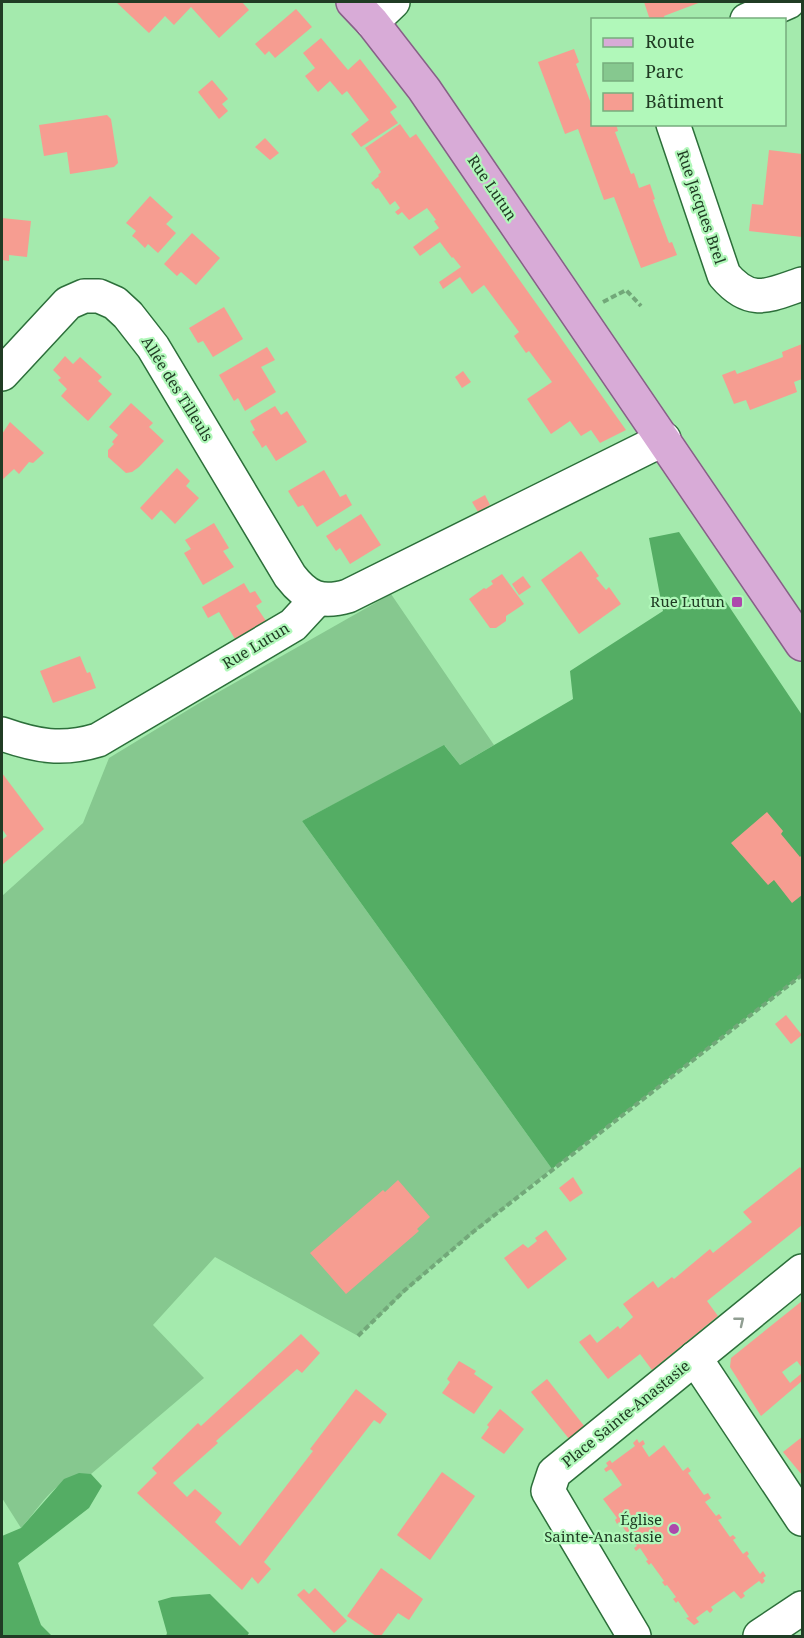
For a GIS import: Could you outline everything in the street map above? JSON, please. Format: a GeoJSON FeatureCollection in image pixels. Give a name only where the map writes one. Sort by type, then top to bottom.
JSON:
{"type":"FeatureCollection","features":[{"type":"Feature","properties":{"kind":"main road","name":"Rue Lutun"},"geometry":{"type":"LineString","coordinates":[[373,8],[424,89],[802,644]]}},
{"type":"Feature","properties":{"kind":"street"},"geometry":{"type":"LineString","coordinates":[[752,18],[788,2]]}},
{"type":"Feature","properties":{"kind":"street","name":"Rue Jacques Brel"},"geometry":{"type":"LineString","coordinates":[[674,126],[724,275],[736,289],[750,295],[767,296],[802,284]]}},
{"type":"Feature","properties":{"kind":"street","name":"Allée des Tilleuls"},"geometry":{"type":"LineString","coordinates":[[2,374],[68,303],[84,296],[99,296],[115,303],[128,315],[153,347],[290,576],[301,590],[317,599]]}},
{"type":"Feature","properties":{"kind":"street"},"geometry":{"type":"LineString","coordinates":[[317,599],[333,601],[348,596],[664,439]]}},
{"type":"Feature","properties":{"kind":"street","name":"Rue Lutun"},"geometry":{"type":"LineString","coordinates":[[2,734],[34,745],[57,747],[79,746],[98,740],[293,625],[317,599]]}},
{"type":"Feature","properties":{"kind":"street"},"geometry":{"type":"LineString","coordinates":[[694,1358],[802,1271]]}},
{"type":"Feature","properties":{"kind":"street","name":"Place Sainte-Anastasie"},"geometry":{"type":"LineString","coordinates":[[634,1636],[548,1491],[554,1473],[694,1358],[802,1519]]}},
{"type":"Feature","properties":{"kind":"street"},"geometry":{"type":"LineString","coordinates":[[777,1633],[802,1608]]}},
{"type":"Feature","properties":{"kind":"path"},"geometry":{"type":"LineString","coordinates":[[580,315],[626,290],[641,306]]}},
{"type":"Feature","properties":{"kind":"path"},"geometry":{"type":"LineString","coordinates":[[358,1336],[405,1290],[473,1232],[802,975]]}},
{"type":"Feature","properties":{"kind":"green space"},"geometry":{"type":"Polygon","coordinates":[[[679,532],[802,715],[802,975],[552,1169],[302,821],[444,745],[460,765],[573,699],[570,671],[663,611],[649,538],[679,532]]]}},
{"type":"Feature","properties":{"kind":"green space"},"geometry":{"type":"Polygon","coordinates":[[[391,594],[494,745],[460,765],[445,746],[302,821],[552,1169],[434,1265],[358,1336],[215,1257],[153,1325],[204,1378],[91,1474],[69,1479],[51,1492],[21,1528],[2,1498],[2,896],[83,823],[109,758],[201,702],[391,594]]]}},
{"type":"Feature","properties":{"kind":"green space"},"geometry":{"type":"Polygon","coordinates":[[[79,1473],[91,1474],[102,1486],[89,1508],[18,1563],[41,1625],[52,1636],[2,1636],[2,1536],[21,1528],[64,1479],[79,1473]]]}},
{"type":"Feature","properties":{"kind":"green space"},"geometry":{"type":"Polygon","coordinates":[[[210,1594],[249,1633],[247,1636],[166,1636],[158,1601],[172,1597],[210,1594]]]}},
{"type":"Feature","properties":{"kind":"building"},"geometry":{"type":"Polygon","coordinates":[[[116,2],[242,2],[249,10],[219,38],[191,7],[174,25],[165,16],[149,33],[116,2]]]}},
{"type":"Feature","properties":{"kind":"building"},"geometry":{"type":"Polygon","coordinates":[[[644,2],[701,2],[664,16],[664,18],[649,18],[644,2]]]}},
{"type":"Feature","properties":{"kind":"building"},"geometry":{"type":"Polygon","coordinates":[[[296,9],[312,27],[275,58],[269,51],[265,55],[255,44],[296,9]]]}},
{"type":"Feature","properties":{"kind":"building"},"geometry":{"type":"Polygon","coordinates":[[[321,38],[348,70],[360,59],[397,107],[390,112],[398,123],[361,147],[351,134],[369,120],[347,91],[342,95],[330,81],[318,92],[305,76],[315,68],[303,53],[321,38]]]}},
{"type":"Feature","properties":{"kind":"building"},"geometry":{"type":"Polygon","coordinates":[[[574,49],[579,62],[576,64],[591,103],[591,126],[617,126],[618,131],[615,132],[631,174],[634,173],[639,188],[650,184],[655,199],[653,200],[669,243],[672,242],[677,255],[641,268],[614,197],[604,200],[578,129],[565,134],[538,62],[574,49]]]}},
{"type":"Feature","properties":{"kind":"building"},"geometry":{"type":"Polygon","coordinates":[[[212,80],[228,99],[222,104],[228,111],[219,119],[198,92],[212,80]]]}},
{"type":"Feature","properties":{"kind":"building"},"geometry":{"type":"Polygon","coordinates":[[[107,115],[111,119],[118,163],[114,167],[70,174],[67,152],[44,156],[39,125],[107,115]]]}},
{"type":"Feature","properties":{"kind":"building"},"geometry":{"type":"Polygon","coordinates":[[[400,124],[410,138],[416,134],[626,430],[600,443],[591,430],[581,436],[570,421],[551,434],[527,399],[552,382],[529,351],[526,353],[514,336],[519,332],[484,285],[472,294],[460,277],[443,289],[439,282],[461,267],[440,242],[420,256],[413,247],[439,228],[434,221],[436,220],[427,208],[409,220],[402,212],[398,215],[395,212],[400,208],[395,201],[390,205],[378,188],[376,189],[371,183],[381,172],[365,148],[400,124]]]}},
{"type":"Feature","properties":{"kind":"building"},"geometry":{"type":"Polygon","coordinates":[[[265,138],[279,153],[270,160],[255,147],[265,138]]]}},
{"type":"Feature","properties":{"kind":"building"},"geometry":{"type":"Polygon","coordinates":[[[769,150],[802,154],[802,237],[749,231],[752,204],[763,205],[769,150]]]}},
{"type":"Feature","properties":{"kind":"building"},"geometry":{"type":"Polygon","coordinates":[[[150,196],[173,217],[166,224],[176,233],[158,253],[148,244],[145,248],[132,236],[136,231],[126,223],[150,196]]]}},
{"type":"Feature","properties":{"kind":"building"},"geometry":{"type":"Polygon","coordinates":[[[2,218],[31,221],[27,257],[9,255],[9,261],[2,260],[2,218]]]}},
{"type":"Feature","properties":{"kind":"building"},"geometry":{"type":"Polygon","coordinates":[[[192,233],[220,258],[196,285],[181,272],[177,276],[164,264],[192,233]]]}},
{"type":"Feature","properties":{"kind":"building"},"geometry":{"type":"Polygon","coordinates":[[[224,307],[243,339],[213,357],[203,341],[198,343],[189,328],[224,307]]]}},
{"type":"Feature","properties":{"kind":"building"},"geometry":{"type":"Polygon","coordinates":[[[802,344],[802,379],[794,382],[797,392],[750,410],[746,400],[734,404],[722,375],[735,370],[737,374],[783,357],[782,352],[802,344]]]}},
{"type":"Feature","properties":{"kind":"building"},"geometry":{"type":"Polygon","coordinates":[[[267,347],[275,360],[261,367],[276,392],[245,411],[238,398],[234,401],[219,375],[267,347]]]}},
{"type":"Feature","properties":{"kind":"building"},"geometry":{"type":"Polygon","coordinates":[[[65,356],[73,364],[80,357],[102,377],[98,381],[112,394],[88,421],[61,396],[67,389],[58,380],[61,378],[53,370],[65,356]]]}},
{"type":"Feature","properties":{"kind":"building"},"geometry":{"type":"Polygon","coordinates":[[[463,371],[471,382],[462,388],[455,377],[463,371]]]}},
{"type":"Feature","properties":{"kind":"building"},"geometry":{"type":"Polygon","coordinates":[[[131,403],[153,423],[149,427],[164,441],[139,467],[126,473],[108,457],[108,450],[118,435],[109,427],[131,403]]]}},
{"type":"Feature","properties":{"kind":"building"},"geometry":{"type":"Polygon","coordinates":[[[275,406],[281,415],[287,411],[307,442],[276,461],[266,445],[262,448],[252,432],[255,430],[250,421],[275,406]]]}},
{"type":"Feature","properties":{"kind":"building"},"geometry":{"type":"Polygon","coordinates":[[[10,422],[44,453],[33,463],[29,462],[19,474],[14,469],[2,480],[2,434],[10,422]]]}},
{"type":"Feature","properties":{"kind":"building"},"geometry":{"type":"Polygon","coordinates":[[[177,468],[190,481],[186,486],[199,498],[175,524],[161,510],[152,520],[140,508],[177,468]]]}},
{"type":"Feature","properties":{"kind":"building"},"geometry":{"type":"Polygon","coordinates":[[[324,470],[340,497],[346,494],[352,505],[317,527],[303,505],[298,507],[288,491],[324,470]]]}},
{"type":"Feature","properties":{"kind":"building"},"geometry":{"type":"Polygon","coordinates":[[[485,495],[490,505],[478,512],[472,502],[485,495]]]}},
{"type":"Feature","properties":{"kind":"building"},"geometry":{"type":"Polygon","coordinates":[[[361,514],[381,545],[350,564],[340,548],[336,551],[326,536],[361,514]]]}},
{"type":"Feature","properties":{"kind":"building"},"geometry":{"type":"Polygon","coordinates":[[[214,523],[229,548],[223,551],[234,567],[203,585],[184,553],[191,549],[185,540],[214,523]]]}},
{"type":"Feature","properties":{"kind":"building"},"geometry":{"type":"Polygon","coordinates":[[[581,551],[599,576],[596,578],[606,590],[609,587],[621,604],[579,634],[541,580],[581,551]]]}},
{"type":"Feature","properties":{"kind":"building"},"geometry":{"type":"Polygon","coordinates":[[[502,574],[524,604],[506,616],[506,621],[496,628],[490,628],[469,599],[493,584],[491,581],[502,574]]]}},
{"type":"Feature","properties":{"kind":"building"},"geometry":{"type":"Polygon","coordinates":[[[523,576],[531,587],[519,595],[512,584],[523,576]]]}},
{"type":"Feature","properties":{"kind":"building"},"geometry":{"type":"Polygon","coordinates":[[[244,583],[250,593],[255,591],[262,602],[256,606],[266,621],[235,639],[219,612],[208,618],[202,607],[244,583]]]}},
{"type":"Feature","properties":{"kind":"building"},"geometry":{"type":"Polygon","coordinates":[[[80,656],[96,688],[53,703],[40,671],[80,656]]]}},
{"type":"Feature","properties":{"kind":"building"},"geometry":{"type":"Polygon","coordinates":[[[2,773],[44,829],[2,865],[2,840],[7,836],[2,829],[2,773]]]}},
{"type":"Feature","properties":{"kind":"building"},"geometry":{"type":"Polygon","coordinates":[[[767,812],[783,831],[781,834],[800,857],[802,855],[802,895],[792,903],[774,880],[768,885],[731,843],[767,812]]]}},
{"type":"Feature","properties":{"kind":"building"},"geometry":{"type":"Polygon","coordinates":[[[786,1015],[802,1035],[791,1044],[775,1024],[786,1015]]]}},
{"type":"Feature","properties":{"kind":"building"},"geometry":{"type":"Polygon","coordinates":[[[800,1167],[802,1170],[802,1225],[707,1301],[718,1316],[652,1370],[640,1354],[608,1379],[579,1342],[590,1334],[597,1343],[618,1326],[620,1329],[633,1317],[623,1304],[653,1281],[658,1288],[672,1277],[674,1279],[710,1249],[713,1253],[752,1222],[743,1212],[800,1167]]]}},
{"type":"Feature","properties":{"kind":"building"},"geometry":{"type":"Polygon","coordinates":[[[573,1177],[583,1193],[570,1202],[559,1188],[573,1177]]]}},
{"type":"Feature","properties":{"kind":"building"},"geometry":{"type":"Polygon","coordinates":[[[398,1180],[430,1217],[417,1229],[419,1231],[346,1294],[310,1253],[383,1190],[385,1192],[398,1180]]]}},
{"type":"Feature","properties":{"kind":"building"},"geometry":{"type":"Polygon","coordinates":[[[546,1230],[567,1259],[528,1289],[504,1258],[523,1244],[528,1248],[537,1241],[535,1238],[546,1230]]]}},
{"type":"Feature","properties":{"kind":"building"},"geometry":{"type":"Polygon","coordinates":[[[802,1301],[802,1368],[797,1361],[782,1372],[790,1383],[802,1373],[802,1381],[761,1416],[730,1367],[731,1358],[802,1301]]]}},
{"type":"Feature","properties":{"kind":"building"},"geometry":{"type":"Polygon","coordinates":[[[301,1334],[320,1353],[302,1373],[297,1369],[216,1441],[218,1443],[173,1483],[187,1497],[195,1489],[222,1513],[215,1522],[240,1546],[313,1451],[310,1449],[356,1389],[387,1414],[380,1424],[374,1420],[264,1562],[271,1569],[258,1584],[252,1577],[242,1590],[137,1493],[157,1473],[152,1468],[198,1423],[201,1426],[301,1334]]]}},
{"type":"Feature","properties":{"kind":"building"},"geometry":{"type":"Polygon","coordinates":[[[459,1361],[476,1371],[474,1374],[493,1387],[474,1414],[442,1393],[450,1382],[447,1379],[459,1361]]]}},
{"type":"Feature","properties":{"kind":"building"},"geometry":{"type":"Polygon","coordinates":[[[547,1379],[585,1427],[570,1440],[531,1392],[547,1379]]]}},
{"type":"Feature","properties":{"kind":"building"},"geometry":{"type":"Polygon","coordinates":[[[500,1409],[524,1429],[504,1454],[481,1438],[489,1427],[487,1425],[500,1409]]]}},
{"type":"Feature","properties":{"kind":"building"},"geometry":{"type":"Polygon","coordinates":[[[802,1437],[802,1475],[783,1452],[802,1437]]]}},
{"type":"Feature","properties":{"kind":"building","name":"Église Sainte-Anastasie"},"geometry":{"type":"Polygon","coordinates":[[[637,1439],[639,1443],[643,1440],[645,1444],[642,1446],[649,1457],[664,1445],[683,1471],[688,1467],[691,1471],[688,1473],[704,1495],[708,1493],[711,1498],[705,1502],[716,1516],[719,1514],[722,1518],[718,1520],[730,1537],[733,1535],[736,1538],[733,1540],[743,1554],[747,1551],[749,1554],[747,1556],[760,1574],[763,1571],[766,1576],[762,1584],[759,1581],[743,1593],[745,1596],[741,1599],[734,1591],[711,1607],[713,1610],[710,1613],[707,1610],[696,1618],[699,1622],[694,1625],[686,1618],[689,1617],[678,1601],[676,1603],[673,1599],[676,1597],[662,1582],[664,1581],[651,1563],[649,1565],[646,1561],[648,1560],[640,1548],[636,1551],[634,1548],[637,1546],[619,1522],[617,1524],[615,1520],[617,1518],[603,1499],[622,1485],[611,1469],[606,1472],[604,1469],[608,1466],[606,1463],[610,1460],[612,1463],[635,1446],[633,1443],[637,1439]]]}},
{"type":"Feature","properties":{"kind":"building"},"geometry":{"type":"Polygon","coordinates":[[[442,1472],[475,1496],[430,1560],[397,1535],[442,1472]]]}},
{"type":"Feature","properties":{"kind":"building"},"geometry":{"type":"Polygon","coordinates":[[[381,1568],[423,1599],[409,1620],[398,1613],[381,1636],[376,1636],[347,1616],[381,1568]]]}},
{"type":"Feature","properties":{"kind":"building"},"geometry":{"type":"Polygon","coordinates":[[[315,1588],[347,1621],[334,1633],[297,1595],[304,1589],[309,1594],[315,1588]]]}},
{"type":"Feature","properties":{"kind":"place","name":"Rue Lutun"},"geometry":{"type":"Point","coordinates":[737,602]}},
{"type":"Feature","properties":{"kind":"place","name":"Église Sainte-Anastasie"},"geometry":{"type":"Point","coordinates":[674,1529]}}]}
